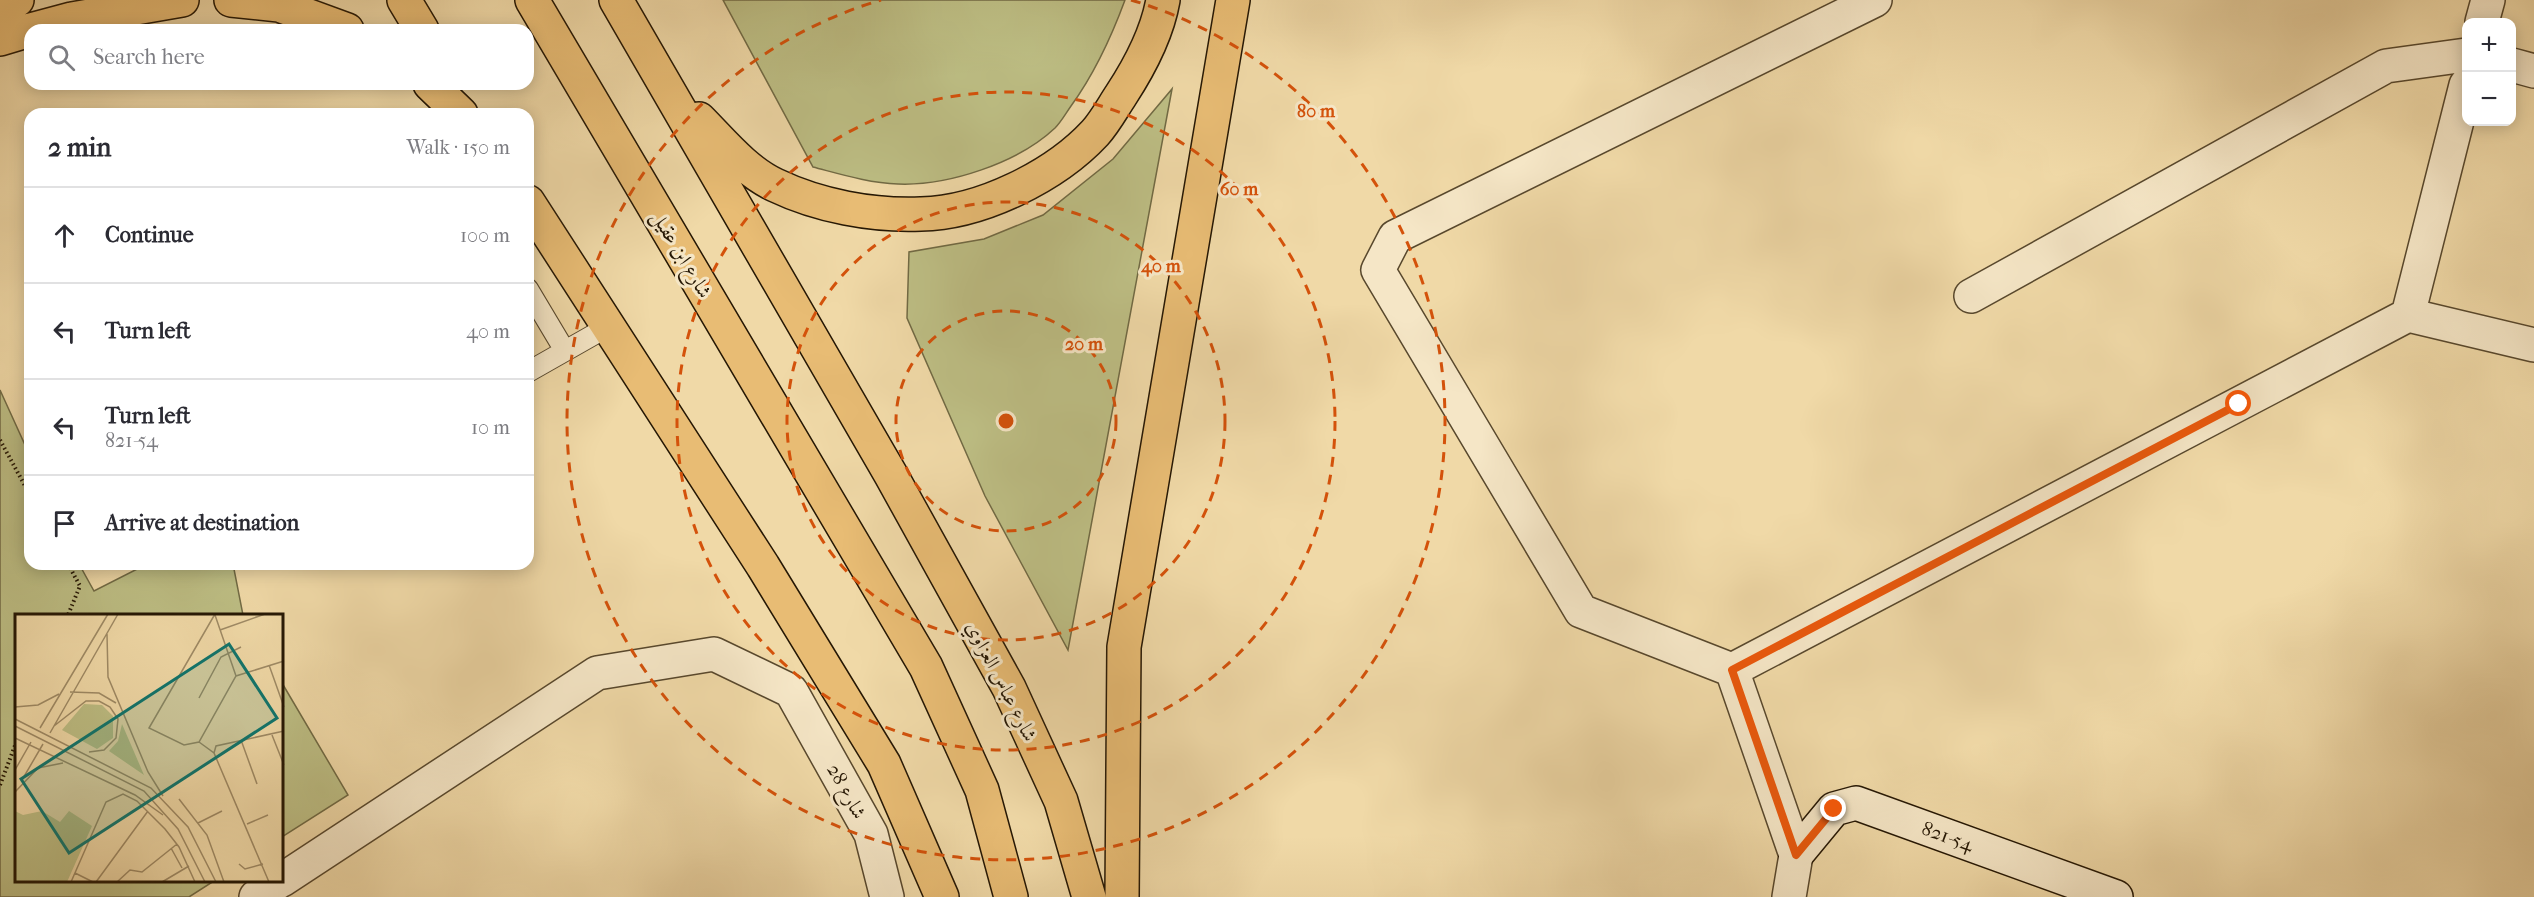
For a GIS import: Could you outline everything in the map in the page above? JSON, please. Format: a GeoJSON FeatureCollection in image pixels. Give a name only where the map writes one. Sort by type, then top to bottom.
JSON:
{"type":"FeatureCollection","features":[{"type":"Feature","properties":{"kind":"main road"},"geometry":{"type":"LineString","coordinates":[[0,8],[16,0]]}},
{"type":"Feature","properties":{"kind":"main road"},"geometry":{"type":"LineString","coordinates":[[53,24],[182,0]]}},
{"type":"Feature","properties":{"kind":"main road"},"geometry":{"type":"LineString","coordinates":[[231,0],[279,5],[331,24]]}},
{"type":"Feature","properties":{"kind":"main road"},"geometry":{"type":"LineString","coordinates":[[404,0],[418,24]]}},
{"type":"Feature","properties":{"kind":"main road","name":"شارع ابن عقيل"},"geometry":{"type":"LineString","coordinates":[[532,0],[927,667],[982,790],[1011,897]]}},
{"type":"Feature","properties":{"kind":"main road"},"geometry":{"type":"LineString","coordinates":[[616,0],[669,90],[742,162],[773,184],[817,201],[868,212],[923,214],[967,207],[1040,177],[1067,158],[1096,132],[1132,77],[1159,25],[1163,0]]}},
{"type":"Feature","properties":{"kind":"main road"},"geometry":{"type":"LineString","coordinates":[[1122,897],[1124,647],[1233,0]]}},
{"type":"Feature","properties":{"kind":"main road"},"geometry":{"type":"LineString","coordinates":[[0,39],[24,32]]}},
{"type":"Feature","properties":{"kind":"main road"},"geometry":{"type":"LineString","coordinates":[[436,90],[455,108]]}},
{"type":"Feature","properties":{"kind":"main road"},"geometry":{"type":"LineString","coordinates":[[458,90],[468,108]]}},
{"type":"Feature","properties":{"kind":"main road","name":"شارع عباس العزاوي"},"geometry":{"type":"LineString","coordinates":[[669,90],[891,475],[1009,688],[1061,801],[1089,897]]}},
{"type":"Feature","properties":{"kind":"main road"},"geometry":{"type":"LineString","coordinates":[[534,211],[763,566],[884,764],[942,897]]}},
{"type":"Feature","properties":{"kind":"street"},"geometry":{"type":"LineString","coordinates":[[1875,0],[1395,237],[1378,270],[1581,611],[1732,670],[2408,315],[2534,345]]}},
{"type":"Feature","properties":{"kind":"street"},"geometry":{"type":"LineString","coordinates":[[2483,18],[2488,0]]}},
{"type":"Feature","properties":{"kind":"street"},"geometry":{"type":"LineString","coordinates":[[1971,297],[2386,66],[2462,56]]}},
{"type":"Feature","properties":{"kind":"street"},"geometry":{"type":"LineString","coordinates":[[2516,66],[2534,71]]}},
{"type":"Feature","properties":{"kind":"street"},"geometry":{"type":"LineString","coordinates":[[2408,315],[2462,101]]}},
{"type":"Feature","properties":{"kind":"street","name":"شارع 28"},"geometry":{"type":"LineString","coordinates":[[284,879],[597,673],[714,654],[791,691],[871,834],[887,897]]}},
{"type":"Feature","properties":{"kind":"street"},"geometry":{"type":"LineString","coordinates":[[1732,670],[1796,855],[1789,897]]}},
{"type":"Feature","properties":{"kind":"street","name":"821-54"},"geometry":{"type":"LineString","coordinates":[[1796,855],[1834,809],[1856,803],[2105,895]]}},
{"type":"Feature","properties":{"kind":"street"},"geometry":{"type":"LineString","coordinates":[[256,897],[279,882]]}},
{"type":"Feature","properties":{"kind":"lane"},"geometry":{"type":"LineString","coordinates":[[534,299],[565,351]]}},
{"type":"Feature","properties":{"kind":"lane"},"geometry":{"type":"LineString","coordinates":[[534,369],[609,326]]}},
{"type":"Feature","properties":{"kind":"path"},"geometry":{"type":"LineString","coordinates":[[0,440],[24,484]]}},
{"type":"Feature","properties":{"kind":"path"},"geometry":{"type":"LineString","coordinates":[[68,614],[80,586],[71,570]]}},
{"type":"Feature","properties":{"kind":"path"},"geometry":{"type":"LineString","coordinates":[[0,784],[15,746]]}},
{"type":"Feature","properties":{"kind":"green space"},"geometry":{"type":"Polygon","coordinates":[[[723,0],[1125,0],[1108,42],[1088,81],[1055,128],[1040,141],[1002,162],[981,170],[938,181],[898,184],[865,180],[813,167],[723,0]]]}},
{"type":"Feature","properties":{"kind":"green space"},"geometry":{"type":"Polygon","coordinates":[[[1172,89],[1068,650],[985,496],[907,318],[909,252],[984,239],[1043,215],[1113,159],[1172,89]]]}},
{"type":"Feature","properties":{"kind":"green space"},"geometry":{"type":"Polygon","coordinates":[[[0,390],[24,443],[24,570],[82,570],[94,591],[135,570],[234,570],[243,614],[15,614],[15,882],[212,882],[189,897],[0,897],[0,390]]]}},
{"type":"Feature","properties":{"kind":"green space"},"geometry":{"type":"Polygon","coordinates":[[[284,686],[348,795],[284,836],[284,686]]]}},
{"type":"Feature","properties":{"kind":"route"},"geometry":{"type":"LineString","coordinates":[[1834,809],[1796,855],[1732,670],[2239,404]]}}]}
